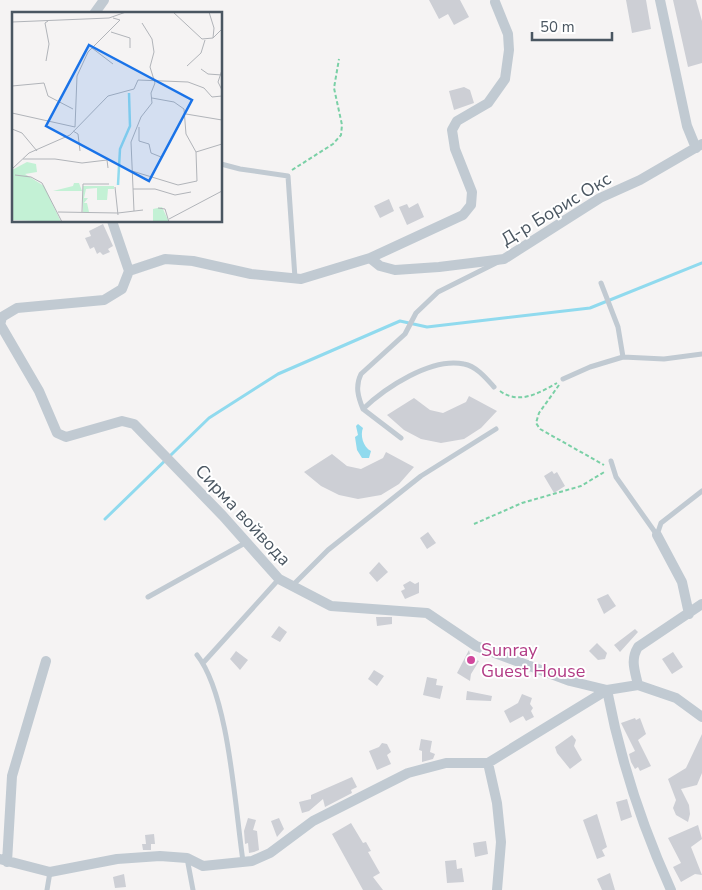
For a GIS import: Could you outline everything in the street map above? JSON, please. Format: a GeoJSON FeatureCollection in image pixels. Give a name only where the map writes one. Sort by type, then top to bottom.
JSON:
{"type":"FeatureCollection","features":[{"type":"Feature","properties":{"kind":"street"},"geometry":{"type":"LineString","coordinates":[[95,12],[104,0]]}},
{"type":"Feature","properties":{"kind":"street"},"geometry":{"type":"LineString","coordinates":[[660,0],[686,126],[699,146]]}},
{"type":"Feature","properties":{"kind":"street"},"geometry":{"type":"LineString","coordinates":[[129,271],[165,259],[193,261],[251,274],[301,279],[370,258],[463,215],[471,205],[472,192],[455,149],[452,130],[457,120],[488,103],[505,79],[509,50],[508,34],[495,2]]}},
{"type":"Feature","properties":{"kind":"street","name":"Д-р Борис Окс"},"geometry":{"type":"LineString","coordinates":[[370,258],[380,266],[395,270],[504,259],[600,198],[640,180],[699,146]]}},
{"type":"Feature","properties":{"kind":"street"},"geometry":{"type":"LineString","coordinates":[[0,325],[2,317],[17,308],[104,300],[122,289],[129,271],[112,222]]}},
{"type":"Feature","properties":{"kind":"street","name":"Сирма войвода"},"geometry":{"type":"LineString","coordinates":[[0,325],[38,391],[57,433],[66,438],[122,421],[134,424],[223,516],[279,579],[331,606],[427,613],[476,646],[570,681],[607,690],[638,685],[676,698],[702,717]]}},
{"type":"Feature","properties":{"kind":"street"},"geometry":{"type":"LineString","coordinates":[[656,535],[682,582],[689,614]]}},
{"type":"Feature","properties":{"kind":"street"},"geometry":{"type":"LineString","coordinates":[[638,685],[633,655],[638,647],[702,604]]}},
{"type":"Feature","properties":{"kind":"street"},"geometry":{"type":"LineString","coordinates":[[46,661],[12,776],[4,861],[50,872],[117,859],[160,856],[187,858],[203,866],[243,862],[263,857],[314,820],[408,773],[446,763],[488,763],[607,690],[616,738],[650,844],[671,890]]}},
{"type":"Feature","properties":{"kind":"street"},"geometry":{"type":"LineString","coordinates":[[488,763],[497,803],[501,842],[497,890]]}},
{"type":"Feature","properties":{"kind":"lane"},"geometry":{"type":"LineString","coordinates":[[222,164],[240,169],[288,176],[295,278]]}},
{"type":"Feature","properties":{"kind":"lane"},"geometry":{"type":"LineString","coordinates":[[401,438],[363,409],[358,396],[358,381],[361,374],[405,334],[416,313],[438,292],[504,259]]}},
{"type":"Feature","properties":{"kind":"lane"},"geometry":{"type":"LineString","coordinates":[[601,283],[618,328],[622,357]]}},
{"type":"Feature","properties":{"kind":"lane"},"geometry":{"type":"LineString","coordinates":[[564,379],[590,367],[622,357],[664,358],[702,354]]}},
{"type":"Feature","properties":{"kind":"lane"},"geometry":{"type":"LineString","coordinates":[[363,409],[380,393],[411,376],[451,363],[465,364],[479,372],[494,387]]}},
{"type":"Feature","properties":{"kind":"lane"},"geometry":{"type":"LineString","coordinates":[[292,586],[328,550],[421,476],[496,429]]}},
{"type":"Feature","properties":{"kind":"lane"},"geometry":{"type":"LineString","coordinates":[[611,461],[616,477],[656,535]]}},
{"type":"Feature","properties":{"kind":"lane"},"geometry":{"type":"LineString","coordinates":[[656,535],[661,523],[702,491]]}},
{"type":"Feature","properties":{"kind":"lane"},"geometry":{"type":"LineString","coordinates":[[148,597],[245,542]]}},
{"type":"Feature","properties":{"kind":"lane"},"geometry":{"type":"LineString","coordinates":[[204,663],[279,579]]}},
{"type":"Feature","properties":{"kind":"lane"},"geometry":{"type":"LineString","coordinates":[[197,655],[204,663],[217,699],[224,728],[243,862]]}},
{"type":"Feature","properties":{"kind":"lane"},"geometry":{"type":"LineString","coordinates":[[187,858],[193,890]]}},
{"type":"Feature","properties":{"kind":"lane"},"geometry":{"type":"LineString","coordinates":[[47,890],[50,872]]}},
{"type":"Feature","properties":{"kind":"path"},"geometry":{"type":"LineString","coordinates":[[288,176],[296,166],[333,144],[341,135],[342,125],[334,88],[339,59]]}},
{"type":"Feature","properties":{"kind":"path"},"geometry":{"type":"LineString","coordinates":[[494,387],[507,397],[525,398],[564,379]]}},
{"type":"Feature","properties":{"kind":"path"},"geometry":{"type":"LineString","coordinates":[[564,379],[539,413],[536,423],[540,429],[602,464],[616,477]]}},
{"type":"Feature","properties":{"kind":"path"},"geometry":{"type":"LineString","coordinates":[[474,524],[522,503],[580,486],[608,469]]}},
{"type":"Feature","properties":{"kind":"water"},"geometry":{"type":"Polygon","coordinates":[[[358,424],[363,428],[364,444],[371,451],[369,458],[362,458],[357,450],[355,437],[358,435],[356,426],[358,424]]]}},
{"type":"Feature","properties":{"kind":"building"},"geometry":{"type":"Polygon","coordinates":[[[429,0],[460,0],[469,17],[454,25],[448,14],[439,19],[429,0]]]}},
{"type":"Feature","properties":{"kind":"building"},"geometry":{"type":"Polygon","coordinates":[[[626,0],[646,0],[651,29],[632,33],[626,0]]]}},
{"type":"Feature","properties":{"kind":"building"},"geometry":{"type":"Polygon","coordinates":[[[673,0],[696,0],[702,21],[702,63],[688,67],[673,0]]]}},
{"type":"Feature","properties":{"kind":"building"},"geometry":{"type":"Polygon","coordinates":[[[464,87],[470,90],[474,103],[454,110],[449,91],[464,87]]]}},
{"type":"Feature","properties":{"kind":"building"},"geometry":{"type":"Polygon","coordinates":[[[389,199],[394,211],[380,218],[374,206],[389,199]]]}},
{"type":"Feature","properties":{"kind":"building"},"geometry":{"type":"Polygon","coordinates":[[[418,203],[424,217],[407,225],[399,207],[407,204],[409,208],[418,203]]]}},
{"type":"Feature","properties":{"kind":"building"},"geometry":{"type":"Polygon","coordinates":[[[103,224],[113,246],[108,249],[110,252],[103,255],[100,252],[97,254],[94,247],[90,249],[85,238],[91,236],[89,231],[103,224]]]}},
{"type":"Feature","properties":{"kind":"building"},"geometry":{"type":"Polygon","coordinates":[[[469,396],[497,411],[481,428],[464,439],[441,443],[421,439],[404,430],[387,415],[414,398],[430,410],[443,413],[466,402],[469,396]]]}},
{"type":"Feature","properties":{"kind":"building"},"geometry":{"type":"Polygon","coordinates":[[[386,452],[414,467],[399,484],[381,495],[358,499],[339,495],[321,486],[304,472],[332,454],[347,466],[361,469],[383,458],[386,452]]]}},
{"type":"Feature","properties":{"kind":"building"},"geometry":{"type":"Polygon","coordinates":[[[552,471],[554,474],[557,472],[565,486],[554,493],[544,476],[552,471]]]}},
{"type":"Feature","properties":{"kind":"building"},"geometry":{"type":"Polygon","coordinates":[[[428,532],[436,543],[427,549],[420,538],[428,532]]]}},
{"type":"Feature","properties":{"kind":"building"},"geometry":{"type":"Polygon","coordinates":[[[379,562],[388,572],[377,582],[369,573],[379,562]]]}},
{"type":"Feature","properties":{"kind":"building"},"geometry":{"type":"Polygon","coordinates":[[[410,581],[415,584],[419,582],[419,593],[405,599],[401,591],[405,589],[403,585],[410,581]]]}},
{"type":"Feature","properties":{"kind":"building"},"geometry":{"type":"Polygon","coordinates":[[[608,594],[616,606],[604,614],[597,599],[608,594]]]}},
{"type":"Feature","properties":{"kind":"building"},"geometry":{"type":"Polygon","coordinates":[[[376,617],[392,617],[392,624],[377,626],[376,617]]]}},
{"type":"Feature","properties":{"kind":"building"},"geometry":{"type":"Polygon","coordinates":[[[279,626],[287,632],[280,642],[271,637],[279,626]]]}},
{"type":"Feature","properties":{"kind":"building"},"geometry":{"type":"Polygon","coordinates":[[[635,629],[638,632],[620,652],[614,645],[635,629]]]}},
{"type":"Feature","properties":{"kind":"building"},"geometry":{"type":"Polygon","coordinates":[[[597,643],[607,653],[605,659],[598,660],[589,651],[597,643]]]}},
{"type":"Feature","properties":{"kind":"building"},"geometry":{"type":"Polygon","coordinates":[[[469,650],[471,658],[479,661],[471,674],[470,681],[457,673],[469,650]]]}},
{"type":"Feature","properties":{"kind":"building"},"geometry":{"type":"Polygon","coordinates":[[[236,651],[248,660],[240,670],[230,659],[236,651]]]}},
{"type":"Feature","properties":{"kind":"building"},"geometry":{"type":"Polygon","coordinates":[[[673,652],[683,667],[672,674],[662,659],[673,652]]]}},
{"type":"Feature","properties":{"kind":"building"},"geometry":{"type":"Polygon","coordinates":[[[374,670],[384,676],[377,686],[368,679],[374,670]]]}},
{"type":"Feature","properties":{"kind":"building"},"geometry":{"type":"Polygon","coordinates":[[[427,677],[437,679],[436,685],[443,686],[440,699],[423,695],[427,677]]]}},
{"type":"Feature","properties":{"kind":"building"},"geometry":{"type":"Polygon","coordinates":[[[467,691],[492,696],[491,701],[466,700],[467,691]]]}},
{"type":"Feature","properties":{"kind":"building"},"geometry":{"type":"Polygon","coordinates":[[[522,694],[532,698],[530,704],[533,708],[531,711],[534,717],[526,721],[523,716],[510,723],[504,711],[518,703],[522,694]]]}},
{"type":"Feature","properties":{"kind":"building"},"geometry":{"type":"Polygon","coordinates":[[[635,718],[636,720],[640,718],[646,734],[638,740],[651,766],[640,771],[638,767],[635,769],[631,762],[629,754],[635,751],[621,723],[635,718]]]}},
{"type":"Feature","properties":{"kind":"building"},"geometry":{"type":"Polygon","coordinates":[[[702,734],[702,773],[697,785],[681,789],[689,805],[690,814],[688,822],[676,815],[673,808],[676,800],[668,779],[686,768],[702,734]]]}},
{"type":"Feature","properties":{"kind":"building"},"geometry":{"type":"Polygon","coordinates":[[[572,735],[576,740],[574,746],[582,760],[570,769],[557,753],[555,747],[572,735]]]}},
{"type":"Feature","properties":{"kind":"building"},"geometry":{"type":"Polygon","coordinates":[[[421,739],[432,741],[430,752],[435,754],[433,759],[422,762],[422,751],[419,750],[421,739]]]}},
{"type":"Feature","properties":{"kind":"building"},"geometry":{"type":"Polygon","coordinates":[[[382,743],[387,744],[391,752],[387,755],[391,764],[377,770],[369,751],[379,747],[382,743]]]}},
{"type":"Feature","properties":{"kind":"building"},"geometry":{"type":"Polygon","coordinates":[[[352,777],[357,787],[351,790],[352,793],[325,807],[323,799],[309,811],[302,813],[299,802],[311,799],[311,795],[352,777]]]}},
{"type":"Feature","properties":{"kind":"building"},"geometry":{"type":"Polygon","coordinates":[[[627,799],[632,817],[621,821],[616,802],[627,799]]]}},
{"type":"Feature","properties":{"kind":"building"},"geometry":{"type":"Polygon","coordinates":[[[597,814],[607,847],[602,850],[605,856],[597,859],[583,820],[597,814]]]}},
{"type":"Feature","properties":{"kind":"building"},"geometry":{"type":"Polygon","coordinates":[[[248,818],[256,820],[253,830],[257,831],[259,850],[249,853],[248,843],[245,844],[244,831],[248,818]]]}},
{"type":"Feature","properties":{"kind":"building"},"geometry":{"type":"Polygon","coordinates":[[[279,818],[284,829],[277,837],[271,821],[279,818]]]}},
{"type":"Feature","properties":{"kind":"building"},"geometry":{"type":"Polygon","coordinates":[[[351,823],[363,843],[366,842],[371,851],[368,852],[380,873],[373,877],[383,890],[363,890],[332,834],[351,823]]]}},
{"type":"Feature","properties":{"kind":"building"},"geometry":{"type":"Polygon","coordinates":[[[698,825],[702,839],[691,847],[702,875],[695,874],[681,882],[673,867],[681,863],[668,838],[698,825]]]}},
{"type":"Feature","properties":{"kind":"building"},"geometry":{"type":"Polygon","coordinates":[[[154,834],[155,844],[151,844],[151,850],[143,850],[142,844],[146,844],[145,835],[154,834]]]}},
{"type":"Feature","properties":{"kind":"building"},"geometry":{"type":"Polygon","coordinates":[[[486,841],[488,854],[475,857],[473,843],[486,841]]]}},
{"type":"Feature","properties":{"kind":"building"},"geometry":{"type":"Polygon","coordinates":[[[456,860],[457,869],[462,868],[464,882],[447,883],[445,861],[456,860]]]}},
{"type":"Feature","properties":{"kind":"building"},"geometry":{"type":"Polygon","coordinates":[[[610,873],[615,890],[602,890],[597,879],[610,873]]]}},
{"type":"Feature","properties":{"kind":"building"},"geometry":{"type":"Polygon","coordinates":[[[124,874],[126,887],[115,888],[113,877],[124,874]]]}},
{"type":"Feature","properties":{"kind":"waterway"},"geometry":{"type":"LineString","coordinates":[[105,519],[209,418],[278,374],[400,321],[427,327],[590,308],[702,263]]}},
{"type":"Feature","properties":{"kind":"place","name":"Sunray Guest House"},"geometry":{"type":"Point","coordinates":[471,660]}}]}
